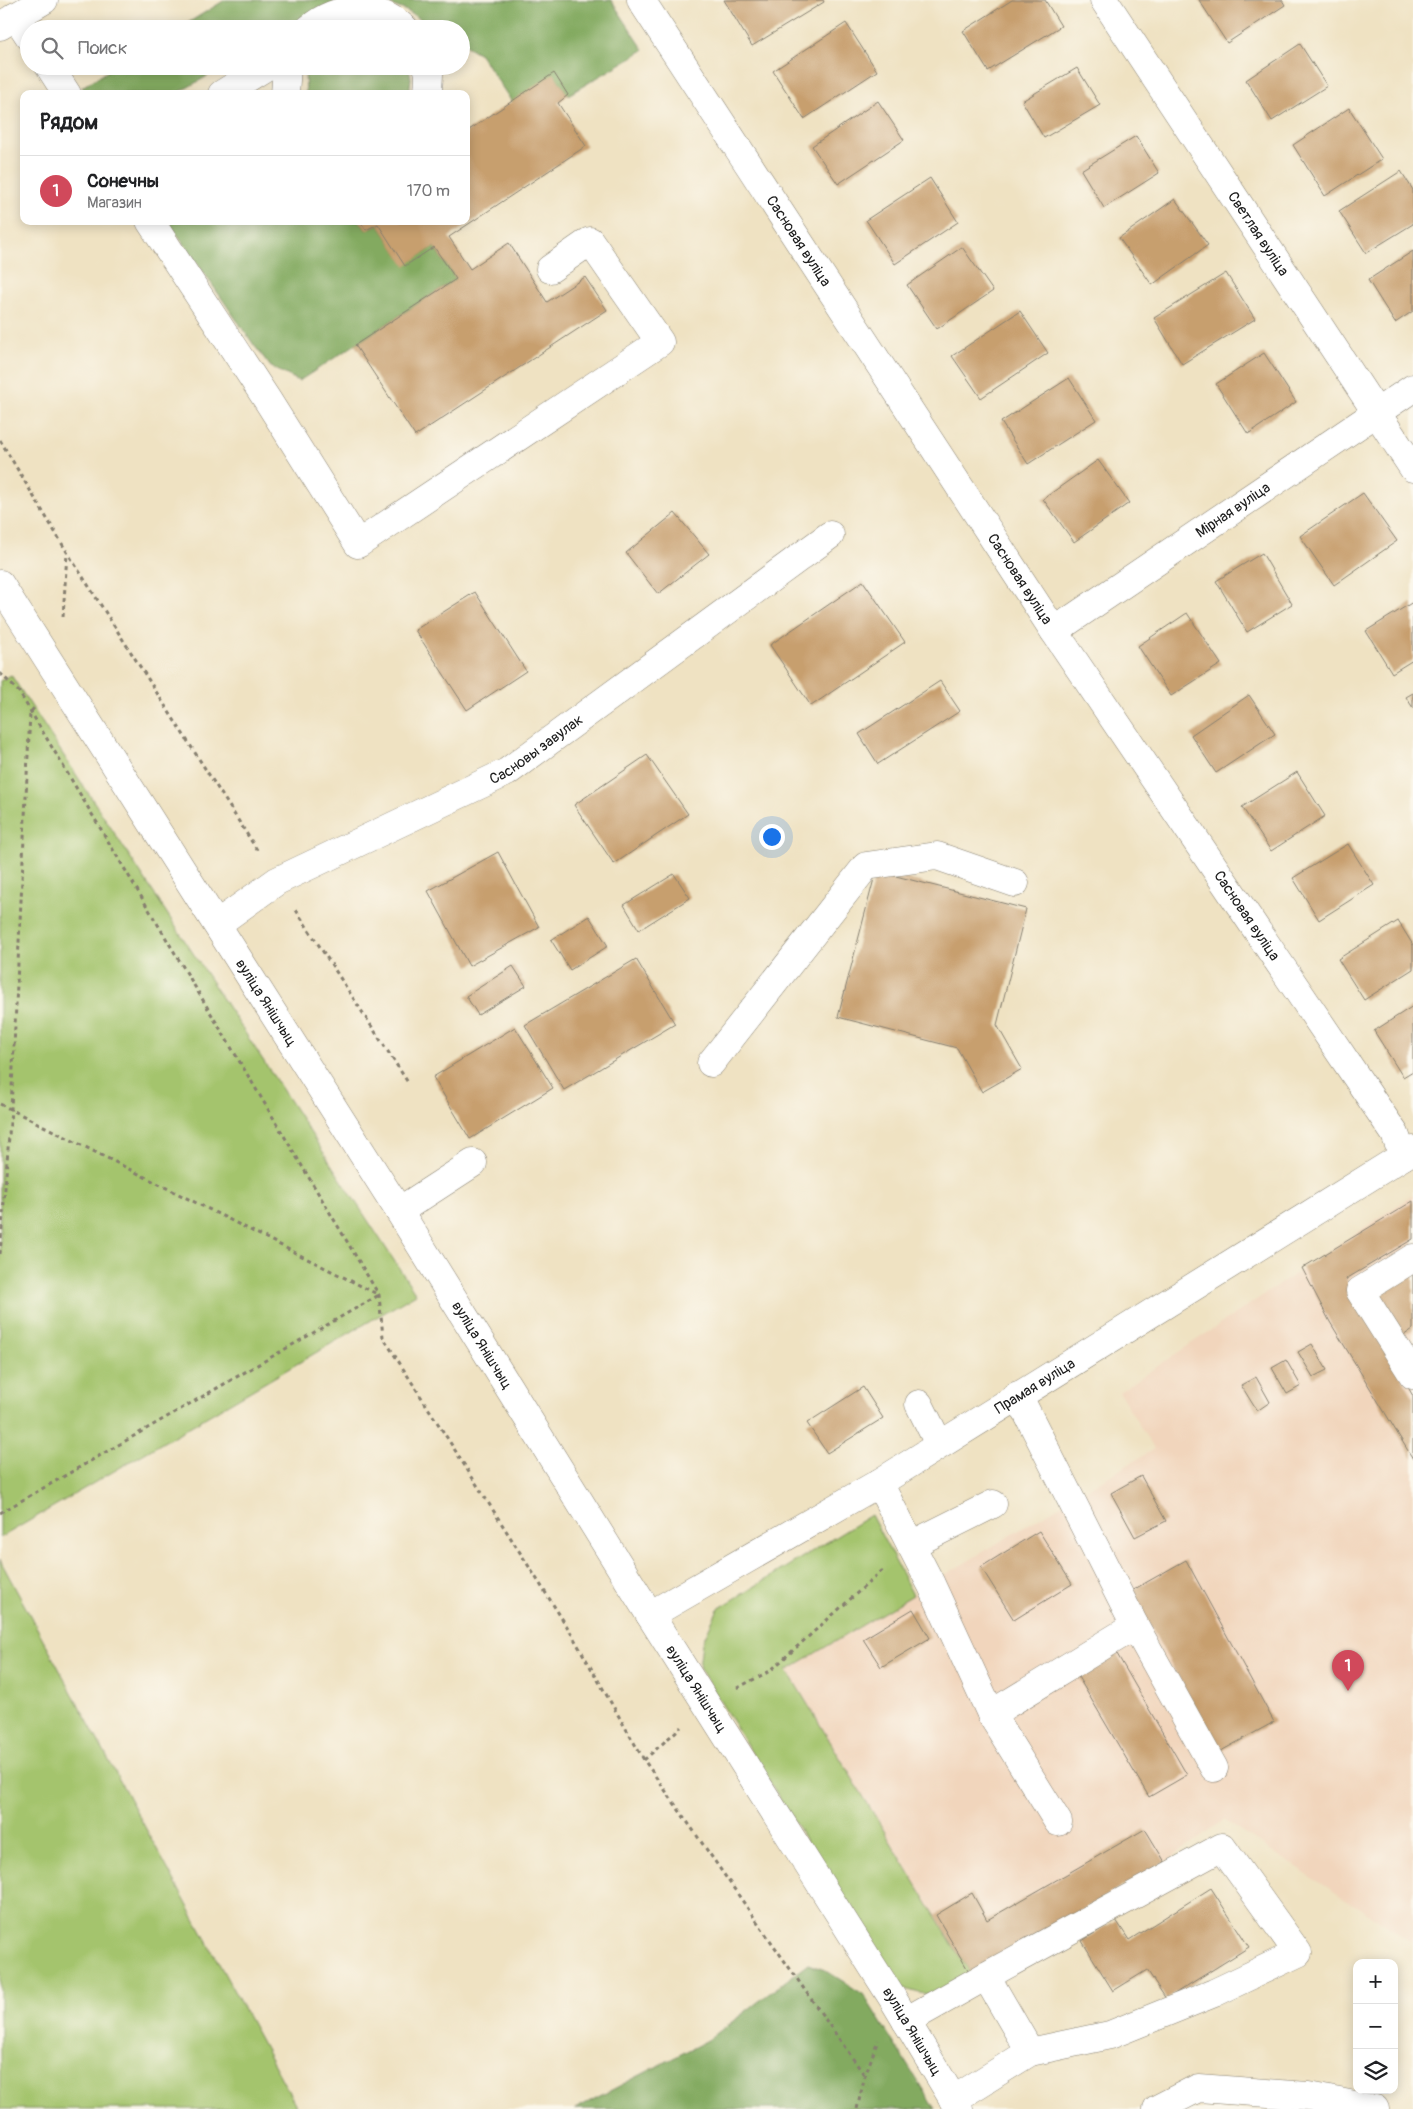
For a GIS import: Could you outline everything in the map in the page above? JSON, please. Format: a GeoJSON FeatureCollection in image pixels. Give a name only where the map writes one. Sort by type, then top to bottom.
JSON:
{"type":"FeatureCollection","features":[{"type":"Feature","properties":{"kind":"street"},"geometry":{"type":"LineString","coordinates":[[22,20],[44,0]]}},
{"type":"Feature","properties":{"kind":"street","name":"Сасновая вуліца"},"geometry":{"type":"LineString","coordinates":[[641,0],[1054,631],[1408,1153]]}},
{"type":"Feature","properties":{"kind":"street","name":"Светлая вуліца"},"geometry":{"type":"LineString","coordinates":[[1104,0],[1413,468]]}},
{"type":"Feature","properties":{"kind":"street"},"geometry":{"type":"LineString","coordinates":[[319,20],[338,12],[358,10],[379,13],[394,20]]}},
{"type":"Feature","properties":{"kind":"street"},"geometry":{"type":"LineString","coordinates":[[55,75],[64,90]]}},
{"type":"Feature","properties":{"kind":"street"},"geometry":{"type":"LineString","coordinates":[[228,90],[253,75]]}},
{"type":"Feature","properties":{"kind":"street"},"geometry":{"type":"LineString","coordinates":[[286,90],[287,75]]}},
{"type":"Feature","properties":{"kind":"street"},"geometry":{"type":"LineString","coordinates":[[428,90],[429,75]]}},
{"type":"Feature","properties":{"kind":"street"},"geometry":{"type":"LineString","coordinates":[[153,225],[268,401],[358,544],[660,342],[590,241],[550,269]]}},
{"type":"Feature","properties":{"kind":"street","name":"Мірная вуліца"},"geometry":{"type":"LineString","coordinates":[[1054,631],[1413,388]]}},
{"type":"Feature","properties":{"kind":"street","name":"Сасновы завулак"},"geometry":{"type":"LineString","coordinates":[[217,924],[277,881],[507,772],[830,535]]}},
{"type":"Feature","properties":{"kind":"street","name":"вуліца Янішчыц"},"geometry":{"type":"LineString","coordinates":[[0,584],[8,615],[59,675],[400,1211],[956,2104]]}},
{"type":"Feature","properties":{"kind":"street"},"geometry":{"type":"LineString","coordinates":[[711,1063],[866,866],[937,856],[1015,883]]}},
{"type":"Feature","properties":{"kind":"street","name":"Прамая вуліца"},"geometry":{"type":"LineString","coordinates":[[650,1615],[879,1483],[1408,1153]]}},
{"type":"Feature","properties":{"kind":"street"},"geometry":{"type":"LineString","coordinates":[[400,1211],[473,1163]]}},
{"type":"Feature","properties":{"kind":"street"},"geometry":{"type":"LineString","coordinates":[[1413,1258],[1360,1291],[1413,1375]]}},
{"type":"Feature","properties":{"kind":"street"},"geometry":{"type":"LineString","coordinates":[[1018,1395],[1135,1626],[1214,1768]]}},
{"type":"Feature","properties":{"kind":"street"},"geometry":{"type":"LineString","coordinates":[[919,1404],[939,1444]]}},
{"type":"Feature","properties":{"kind":"street"},"geometry":{"type":"LineString","coordinates":[[879,1483],[911,1545],[991,1714],[1058,1822]]}},
{"type":"Feature","properties":{"kind":"street"},"geometry":{"type":"LineString","coordinates":[[911,1545],[993,1504]]}},
{"type":"Feature","properties":{"kind":"street"},"geometry":{"type":"LineString","coordinates":[[991,1714],[1135,1626]]}},
{"type":"Feature","properties":{"kind":"street"},"geometry":{"type":"LineString","coordinates":[[899,2010],[986,1976],[1222,1847],[1298,1953],[1214,1993],[1110,2035],[1030,2052],[956,2104]]}},
{"type":"Feature","properties":{"kind":"street"},"geometry":{"type":"LineString","coordinates":[[986,1976],[1030,2052]]}},
{"type":"Feature","properties":{"kind":"street"},"geometry":{"type":"LineString","coordinates":[[1157,2109],[1198,2088],[1267,2101],[1308,2096],[1375,2109]]}},
{"type":"Feature","properties":{"kind":"path"},"geometry":{"type":"LineString","coordinates":[[0,440],[67,552],[409,1084]]}},
{"type":"Feature","properties":{"kind":"path"},"geometry":{"type":"LineString","coordinates":[[63,618],[67,552]]}},
{"type":"Feature","properties":{"kind":"path"},"geometry":{"type":"LineString","coordinates":[[0,673],[19,692],[379,1295],[383,1337],[568,1628],[644,1760],[864,2076]]}},
{"type":"Feature","properties":{"kind":"path"},"geometry":{"type":"LineString","coordinates":[[0,1254],[11,1109],[30,712],[59,675]]}},
{"type":"Feature","properties":{"kind":"path"},"geometry":{"type":"LineString","coordinates":[[0,1104],[379,1295]]}},
{"type":"Feature","properties":{"kind":"path"},"geometry":{"type":"LineString","coordinates":[[0,1513],[379,1295]]}},
{"type":"Feature","properties":{"kind":"path"},"geometry":{"type":"LineString","coordinates":[[644,1760],[707,1704],[770,1671],[911,1545]]}},
{"type":"Feature","properties":{"kind":"path"},"geometry":{"type":"LineString","coordinates":[[857,2109],[864,2076],[899,2010]]}},
{"type":"Feature","properties":{"kind":"shaded area"},"geometry":{"type":"Polygon","coordinates":[[[1413,1195],[1413,1943],[1224,1820],[1165,1862],[971,1975],[787,1670],[1154,1449],[1119,1392],[1413,1195]]]}},
{"type":"Feature","properties":{"kind":"green space"},"geometry":{"type":"Polygon","coordinates":[[[225,0],[342,0],[335,2],[306,20],[193,20],[225,0]]]}},
{"type":"Feature","properties":{"kind":"green space"},"geometry":{"type":"Polygon","coordinates":[[[378,0],[611,0],[644,50],[568,95],[554,74],[512,102],[480,54],[470,48],[470,20],[422,20],[407,11],[378,0]]]}},
{"type":"Feature","properties":{"kind":"green space"},"geometry":{"type":"Polygon","coordinates":[[[101,75],[209,75],[183,90],[84,90],[82,87],[101,75]]]}},
{"type":"Feature","properties":{"kind":"green space"},"geometry":{"type":"Polygon","coordinates":[[[305,75],[410,75],[411,78],[410,90],[306,90],[305,75]]]}},
{"type":"Feature","properties":{"kind":"green space"},"geometry":{"type":"Polygon","coordinates":[[[171,225],[363,225],[366,230],[379,225],[405,265],[434,247],[456,279],[299,381],[271,367],[171,225]]]}},
{"type":"Feature","properties":{"kind":"green space"},"geometry":{"type":"Polygon","coordinates":[[[11,675],[416,1294],[0,1538],[0,681],[11,675]]]}},
{"type":"Feature","properties":{"kind":"green space"},"geometry":{"type":"Polygon","coordinates":[[[871,1515],[913,1595],[787,1670],[971,1975],[941,1991],[926,1994],[894,1984],[699,1667],[702,1643],[718,1609],[871,1515]]]}},
{"type":"Feature","properties":{"kind":"green space"},"geometry":{"type":"Polygon","coordinates":[[[0,1560],[298,2109],[0,2109],[0,1560]]]}},
{"type":"Feature","properties":{"kind":"green space"},"geometry":{"type":"Polygon","coordinates":[[[808,1964],[825,1970],[863,1994],[935,2109],[575,2109],[708,2040],[808,1964]]]}},
{"type":"Feature","properties":{"kind":"building"},"geometry":{"type":"Polygon","coordinates":[[[724,0],[823,0],[824,2],[752,46],[724,0]]]}},
{"type":"Feature","properties":{"kind":"building"},"geometry":{"type":"Polygon","coordinates":[[[1012,0],[1045,0],[1061,26],[988,71],[963,31],[1012,0]]]}},
{"type":"Feature","properties":{"kind":"building"},"geometry":{"type":"Polygon","coordinates":[[[1199,0],[1282,0],[1285,5],[1227,43],[1199,0]]]}},
{"type":"Feature","properties":{"kind":"building"},"geometry":{"type":"Polygon","coordinates":[[[846,23],[877,71],[804,119],[773,71],[846,23]]]}},
{"type":"Feature","properties":{"kind":"building"},"geometry":{"type":"Polygon","coordinates":[[[1300,44],[1327,86],[1272,121],[1246,80],[1300,44]]]}},
{"type":"Feature","properties":{"kind":"building"},"geometry":{"type":"Polygon","coordinates":[[[1077,68],[1100,105],[1044,138],[1022,101],[1077,68]]]}},
{"type":"Feature","properties":{"kind":"building"},"geometry":{"type":"Polygon","coordinates":[[[554,73],[568,95],[558,103],[586,146],[470,223],[470,129],[554,73]]]}},
{"type":"Feature","properties":{"kind":"building"},"geometry":{"type":"Polygon","coordinates":[[[878,101],[904,140],[838,184],[812,146],[878,101]]]}},
{"type":"Feature","properties":{"kind":"building"},"geometry":{"type":"Polygon","coordinates":[[[1349,108],[1382,159],[1325,196],[1293,145],[1349,108]]]}},
{"type":"Feature","properties":{"kind":"building"},"geometry":{"type":"Polygon","coordinates":[[[1136,136],[1159,173],[1104,208],[1081,170],[1136,136]]]}},
{"type":"Feature","properties":{"kind":"building"},"geometry":{"type":"Polygon","coordinates":[[[1401,171],[1413,190],[1413,224],[1366,253],[1339,211],[1401,171]]]}},
{"type":"Feature","properties":{"kind":"building"},"geometry":{"type":"Polygon","coordinates":[[[930,178],[958,222],[895,264],[866,220],[930,178]]]}},
{"type":"Feature","properties":{"kind":"building"},"geometry":{"type":"Polygon","coordinates":[[[1175,199],[1208,245],[1152,285],[1119,238],[1175,199]]]}},
{"type":"Feature","properties":{"kind":"building"},"geometry":{"type":"Polygon","coordinates":[[[363,225],[376,225],[366,230],[363,225]]]}},
{"type":"Feature","properties":{"kind":"building"},"geometry":{"type":"Polygon","coordinates":[[[379,225],[467,225],[449,237],[470,269],[509,243],[547,302],[585,277],[607,310],[415,436],[355,345],[456,279],[434,247],[405,266],[379,225]]]}},
{"type":"Feature","properties":{"kind":"building"},"geometry":{"type":"Polygon","coordinates":[[[962,247],[993,291],[937,329],[907,285],[962,247]]]}},
{"type":"Feature","properties":{"kind":"building"},"geometry":{"type":"Polygon","coordinates":[[[1413,251],[1413,311],[1395,323],[1368,280],[1413,251]]]}},
{"type":"Feature","properties":{"kind":"building"},"geometry":{"type":"Polygon","coordinates":[[[1226,273],[1255,319],[1182,364],[1154,318],[1226,273]]]}},
{"type":"Feature","properties":{"kind":"building"},"geometry":{"type":"Polygon","coordinates":[[[1020,311],[1048,353],[981,398],[952,356],[1020,311]]]}},
{"type":"Feature","properties":{"kind":"building"},"geometry":{"type":"Polygon","coordinates":[[[1264,353],[1296,402],[1248,434],[1216,384],[1264,353]]]}},
{"type":"Feature","properties":{"kind":"building"},"geometry":{"type":"Polygon","coordinates":[[[1069,378],[1096,420],[1028,464],[1001,422],[1069,378]]]}},
{"type":"Feature","properties":{"kind":"building"},"geometry":{"type":"Polygon","coordinates":[[[1098,460],[1129,503],[1074,542],[1043,499],[1098,460]]]}},
{"type":"Feature","properties":{"kind":"building"},"geometry":{"type":"Polygon","coordinates":[[[1363,493],[1397,541],[1334,585],[1300,536],[1363,493]]]}},
{"type":"Feature","properties":{"kind":"building"},"geometry":{"type":"Polygon","coordinates":[[[675,513],[709,554],[658,594],[626,553],[675,513]]]}},
{"type":"Feature","properties":{"kind":"building"},"geometry":{"type":"Polygon","coordinates":[[[1262,553],[1292,604],[1247,632],[1216,581],[1262,553]]]}},
{"type":"Feature","properties":{"kind":"building"},"geometry":{"type":"Polygon","coordinates":[[[863,581],[905,642],[811,706],[770,645],[863,581]]]}},
{"type":"Feature","properties":{"kind":"building"},"geometry":{"type":"Polygon","coordinates":[[[475,592],[526,671],[467,710],[415,630],[475,592]]]}},
{"type":"Feature","properties":{"kind":"building"},"geometry":{"type":"Polygon","coordinates":[[[1413,602],[1413,660],[1392,673],[1366,631],[1413,602]]]}},
{"type":"Feature","properties":{"kind":"building"},"geometry":{"type":"Polygon","coordinates":[[[1187,613],[1221,664],[1171,696],[1138,646],[1187,613]]]}},
{"type":"Feature","properties":{"kind":"building"},"geometry":{"type":"Polygon","coordinates":[[[940,681],[960,711],[878,764],[859,734],[940,681]]]}},
{"type":"Feature","properties":{"kind":"building"},"geometry":{"type":"Polygon","coordinates":[[[1413,693],[1413,708],[1406,697],[1413,693]]]}},
{"type":"Feature","properties":{"kind":"building"},"geometry":{"type":"Polygon","coordinates":[[[1249,695],[1275,734],[1216,773],[1191,735],[1249,695]]]}},
{"type":"Feature","properties":{"kind":"building"},"geometry":{"type":"Polygon","coordinates":[[[647,755],[688,814],[614,864],[574,805],[647,755]]]}},
{"type":"Feature","properties":{"kind":"building"},"geometry":{"type":"Polygon","coordinates":[[[1297,772],[1325,816],[1271,851],[1242,807],[1297,772]]]}},
{"type":"Feature","properties":{"kind":"building"},"geometry":{"type":"Polygon","coordinates":[[[1348,844],[1374,885],[1319,920],[1293,878],[1348,844]]]}},
{"type":"Feature","properties":{"kind":"building"},"geometry":{"type":"Polygon","coordinates":[[[498,852],[539,927],[469,966],[428,891],[498,852]]]}},
{"type":"Feature","properties":{"kind":"building"},"geometry":{"type":"Polygon","coordinates":[[[876,871],[1026,909],[997,1025],[1022,1069],[982,1092],[957,1048],[838,1017],[876,871]]]}},
{"type":"Feature","properties":{"kind":"building"},"geometry":{"type":"Polygon","coordinates":[[[674,874],[690,898],[639,930],[624,905],[674,874]]]}},
{"type":"Feature","properties":{"kind":"building"},"geometry":{"type":"Polygon","coordinates":[[[589,916],[608,946],[570,970],[551,940],[589,916]]]}},
{"type":"Feature","properties":{"kind":"building"},"geometry":{"type":"Polygon","coordinates":[[[1398,921],[1413,945],[1413,969],[1364,1000],[1338,959],[1398,921]]]}},
{"type":"Feature","properties":{"kind":"building"},"geometry":{"type":"Polygon","coordinates":[[[636,959],[675,1024],[564,1090],[525,1025],[636,959]]]}},
{"type":"Feature","properties":{"kind":"building"},"geometry":{"type":"Polygon","coordinates":[[[513,966],[526,986],[478,1015],[466,996],[513,966]]]}},
{"type":"Feature","properties":{"kind":"building"},"geometry":{"type":"Polygon","coordinates":[[[1413,1006],[1413,1071],[1403,1077],[1374,1031],[1413,1006]]]}},
{"type":"Feature","properties":{"kind":"building"},"geometry":{"type":"Polygon","coordinates":[[[515,1027],[553,1088],[470,1139],[433,1077],[515,1027]]]}},
{"type":"Feature","properties":{"kind":"building"},"geometry":{"type":"Polygon","coordinates":[[[1413,1201],[1413,1239],[1346,1279],[1413,1396],[1413,1459],[1330,1322],[1302,1268],[1413,1201]]]}},
{"type":"Feature","properties":{"kind":"building"},"geometry":{"type":"Polygon","coordinates":[[[1413,1269],[1413,1329],[1400,1338],[1373,1293],[1413,1269]]]}},
{"type":"Feature","properties":{"kind":"building"},"geometry":{"type":"Polygon","coordinates":[[[1312,1344],[1327,1370],[1313,1377],[1298,1352],[1312,1344]]]}},
{"type":"Feature","properties":{"kind":"building"},"geometry":{"type":"Polygon","coordinates":[[[1286,1360],[1301,1386],[1287,1394],[1272,1368],[1286,1360]]]}},
{"type":"Feature","properties":{"kind":"building"},"geometry":{"type":"Polygon","coordinates":[[[1256,1377],[1270,1402],[1257,1411],[1241,1385],[1256,1377]]]}},
{"type":"Feature","properties":{"kind":"building"},"geometry":{"type":"Polygon","coordinates":[[[863,1387],[883,1418],[827,1453],[807,1423],[863,1387]]]}},
{"type":"Feature","properties":{"kind":"building"},"geometry":{"type":"Polygon","coordinates":[[[1141,1476],[1166,1521],[1135,1537],[1111,1493],[1141,1476]]]}},
{"type":"Feature","properties":{"kind":"building"},"geometry":{"type":"Polygon","coordinates":[[[1039,1531],[1072,1584],[1014,1620],[981,1567],[1039,1531]]]}},
{"type":"Feature","properties":{"kind":"building"},"geometry":{"type":"Polygon","coordinates":[[[1186,1560],[1274,1722],[1219,1752],[1131,1591],[1186,1560]]]}},
{"type":"Feature","properties":{"kind":"building"},"geometry":{"type":"Polygon","coordinates":[[[913,1609],[930,1638],[881,1667],[863,1639],[913,1609]]]}},
{"type":"Feature","properties":{"kind":"building"},"geometry":{"type":"Polygon","coordinates":[[[1113,1647],[1187,1775],[1149,1797],[1074,1670],[1113,1647]]]}},
{"type":"Feature","properties":{"kind":"building"},"geometry":{"type":"Polygon","coordinates":[[[1145,1829],[1165,1862],[971,1975],[936,1915],[972,1893],[987,1920],[1145,1829]]]}},
{"type":"Feature","properties":{"kind":"building"},"geometry":{"type":"Polygon","coordinates":[[[1211,1888],[1249,1947],[1166,1999],[1147,1970],[1113,1991],[1082,1941],[1116,1920],[1129,1940],[1211,1888]]]}},
{"type":"Feature","properties":{"kind":"place","name":"Сонечны"},"geometry":{"type":"Point","coordinates":[1348,1691]}}]}
